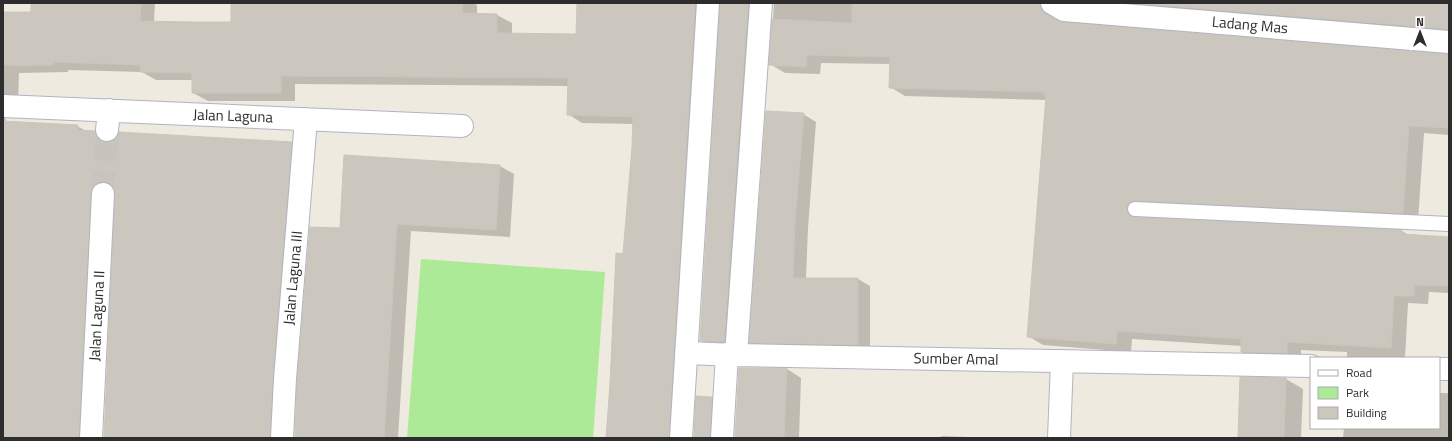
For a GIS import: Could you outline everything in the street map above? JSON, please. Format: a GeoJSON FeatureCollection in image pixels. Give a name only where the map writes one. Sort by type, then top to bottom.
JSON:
{"type":"FeatureCollection","features":[{"type":"Feature","properties":{"kind":"street"},"geometry":{"type":"LineString","coordinates":[[681,438],[708,3]]}},
{"type":"Feature","properties":{"kind":"street"},"geometry":{"type":"LineString","coordinates":[[722,438],[732,355],[761,3]]}},
{"type":"Feature","properties":{"kind":"street","name":"Ladang Mas"},"geometry":{"type":"LineString","coordinates":[[1052,3],[1064,10],[1449,42]]}},
{"type":"Feature","properties":{"kind":"street","name":"Jalan Laguna"},"geometry":{"type":"LineString","coordinates":[[3,106],[108,120],[306,119],[462,126]]}},
{"type":"Feature","properties":{"kind":"street","name":"Jalan Laguna III"},"geometry":{"type":"LineString","coordinates":[[282,438],[285,379],[306,119]]}},
{"type":"Feature","properties":{"kind":"street","name":"Jalan Laguna II"},"geometry":{"type":"LineString","coordinates":[[91,438],[103,194]]}},
{"type":"Feature","properties":{"kind":"street","name":"Sumber Amal"},"geometry":{"type":"LineString","coordinates":[[686,353],[1310,366]]}},
{"type":"Feature","properties":{"kind":"street"},"geometry":{"type":"LineString","coordinates":[[1059,438],[1062,361]]}},
{"type":"Feature","properties":{"kind":"lane"},"geometry":{"type":"LineString","coordinates":[[1135,209],[1449,224]]}},
{"type":"Feature","properties":{"kind":"green space"},"geometry":{"type":"Polygon","coordinates":[[[421,259],[605,272],[593,438],[407,438],[421,259]]]}},
{"type":"Feature","properties":{"kind":"building"},"geometry":{"type":"Polygon","coordinates":[[[31,3],[141,3],[140,21],[231,22],[231,3],[463,3],[462,13],[497,14],[497,33],[576,34],[577,3],[695,3],[669,438],[606,438],[616,253],[623,254],[633,117],[567,115],[568,78],[281,76],[281,93],[192,93],[192,73],[140,72],[141,65],[54,62],[54,65],[3,65],[3,12],[31,12],[31,3]]]}},
{"type":"Feature","properties":{"kind":"building"},"geometry":{"type":"Polygon","coordinates":[[[720,3],[748,3],[724,342],[700,341],[720,3]]]}},
{"type":"Feature","properties":{"kind":"building"},"geometry":{"type":"Polygon","coordinates":[[[852,3],[1040,3],[1041,9],[1045,14],[1063,22],[1449,54],[1449,128],[1409,126],[1403,213],[1135,201],[1131,201],[1128,204],[1127,209],[1130,216],[1135,217],[1402,230],[1402,234],[1449,237],[1449,286],[1415,285],[1414,296],[1394,296],[1391,348],[1287,342],[1287,353],[1241,352],[1241,339],[1117,331],[1116,344],[1027,337],[1046,95],[1044,95],[1044,92],[889,88],[890,57],[807,55],[806,67],[769,65],[772,19],[852,23],[852,3]]]}},
{"type":"Feature","properties":{"kind":"building"},"geometry":{"type":"Polygon","coordinates":[[[1131,3],[1449,3],[1449,29],[1131,3]]]}},
{"type":"Feature","properties":{"kind":"building"},"geometry":{"type":"Polygon","coordinates":[[[766,111],[804,113],[795,221],[793,278],[858,278],[858,345],[749,343],[766,111]]]}},
{"type":"Feature","properties":{"kind":"building"},"geometry":{"type":"Polygon","coordinates":[[[3,121],[78,125],[78,130],[95,131],[99,140],[106,142],[117,138],[119,132],[292,142],[273,378],[270,438],[104,438],[115,195],[114,189],[110,184],[103,182],[97,183],[93,187],[91,193],[79,438],[3,438],[3,121]]]}},
{"type":"Feature","properties":{"kind":"building"},"geometry":{"type":"Polygon","coordinates":[[[344,155],[500,165],[496,230],[397,224],[384,438],[295,438],[297,380],[310,227],[340,228],[344,155]]]}},
{"type":"Feature","properties":{"kind":"building"},"geometry":{"type":"Polygon","coordinates":[[[739,368],[787,368],[784,438],[735,438],[739,368]]]}},
{"type":"Feature","properties":{"kind":"building"},"geometry":{"type":"Polygon","coordinates":[[[1240,377],[1286,378],[1284,438],[1238,438],[1240,377]]]}},
{"type":"Feature","properties":{"kind":"building"},"geometry":{"type":"Polygon","coordinates":[[[696,396],[712,397],[710,438],[694,438],[696,396]]]}},
{"type":"Feature","properties":{"kind":"tunnel"},"geometry":{"type":"LineString","coordinates":[[103,194],[107,130]]}}]}
